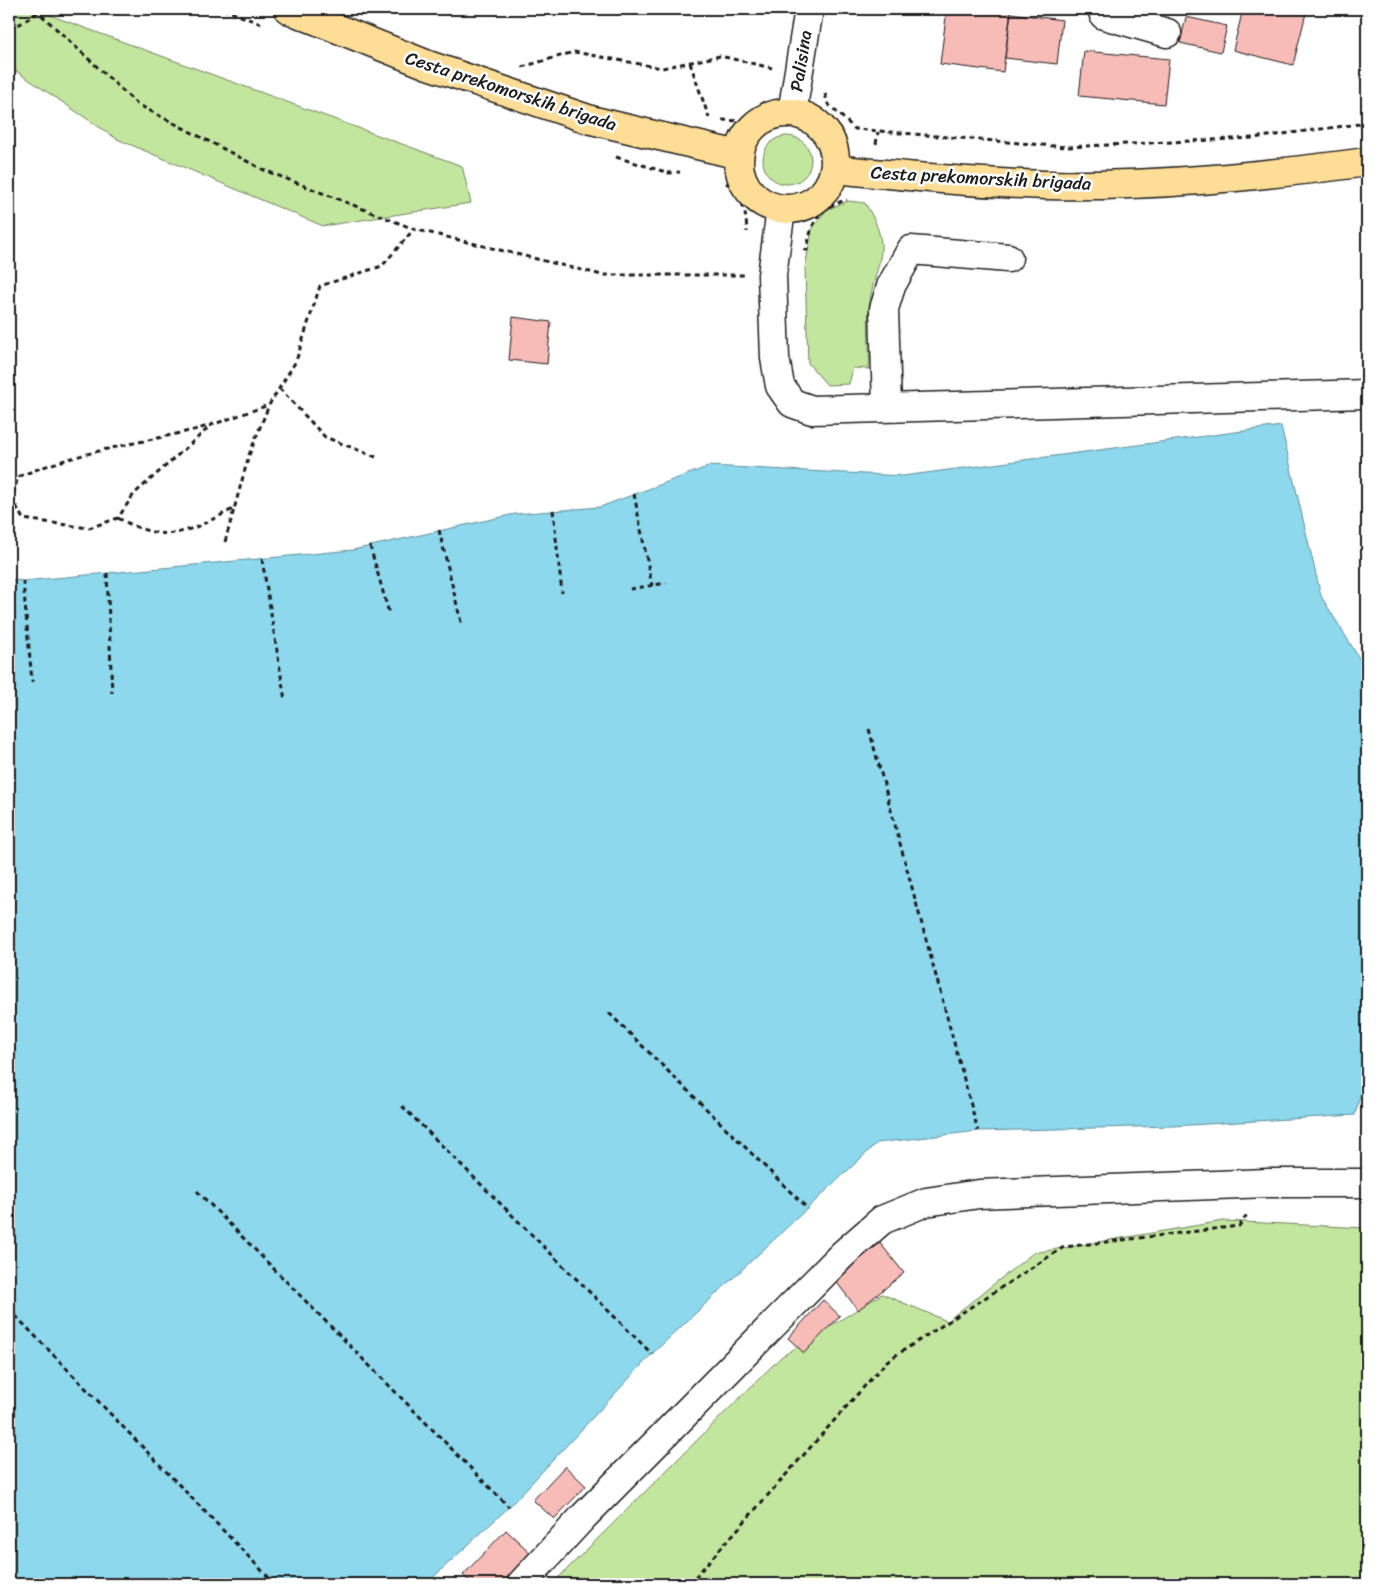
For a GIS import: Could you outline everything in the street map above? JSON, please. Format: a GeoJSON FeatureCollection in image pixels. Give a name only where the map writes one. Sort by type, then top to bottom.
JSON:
{"type":"FeatureCollection","features":[{"type":"Feature","properties":{"kind":"main road","name":"Cesta prekomorskih brigada"},"geometry":{"type":"LineString","coordinates":[[288,9],[428,65],[591,120],[739,155]]}},
{"type":"Feature","properties":{"kind":"main road"},"geometry":{"type":"LineString","coordinates":[[792,113],[810,118],[823,128],[835,152],[834,170],[828,186],[815,200],[799,207],[781,209],[763,202],[748,190],[740,173],[739,155],[745,136],[757,122],[774,114],[792,113]]}},
{"type":"Feature","properties":{"kind":"main road","name":"Cesta prekomorskih brigada"},"geometry":{"type":"LineString","coordinates":[[834,170],[949,180],[1047,185],[1164,183],[1367,162]]}},
{"type":"Feature","properties":{"kind":"street","name":"Palisina"},"geometry":{"type":"LineString","coordinates":[[792,113],[801,73],[809,9]]}},
{"type":"Feature","properties":{"kind":"street"},"geometry":{"type":"LineString","coordinates":[[1102,9],[1104,15],[1167,33]]}},
{"type":"Feature","properties":{"kind":"street"},"geometry":{"type":"LineString","coordinates":[[781,209],[772,276],[775,358],[780,386],[792,403],[812,410],[1367,394]]}},
{"type":"Feature","properties":{"kind":"street"},"geometry":{"type":"LineString","coordinates":[[887,407],[884,309],[891,286],[911,250],[1008,258]]}},
{"type":"Feature","properties":{"kind":"street"},"geometry":{"type":"LineString","coordinates":[[521,1584],[605,1494],[843,1254],[882,1220],[926,1202],[979,1194],[1268,1184],[1361,1188]]}},
{"type":"Feature","properties":{"kind":"path"},"geometry":{"type":"LineString","coordinates":[[35,9],[137,104],[264,170],[414,229],[602,275],[772,276]]}},
{"type":"Feature","properties":{"kind":"path"},"geometry":{"type":"LineString","coordinates":[[9,26],[20,24],[38,12]]}},
{"type":"Feature","properties":{"kind":"path"},"geometry":{"type":"LineString","coordinates":[[518,68],[574,52],[662,68],[720,56],[820,76],[828,104],[855,129],[1066,147],[1253,138],[1367,123]]}},
{"type":"Feature","properties":{"kind":"path"},"geometry":{"type":"LineString","coordinates":[[690,62],[710,119],[744,121],[770,96]]}},
{"type":"Feature","properties":{"kind":"path"},"geometry":{"type":"LineString","coordinates":[[873,173],[878,132]]}},
{"type":"Feature","properties":{"kind":"path"},"geometry":{"type":"LineString","coordinates":[[722,180],[732,187],[742,200],[746,215],[746,242],[776,249],[807,250],[811,226],[822,212],[838,202],[851,200]]}},
{"type":"Feature","properties":{"kind":"path"},"geometry":{"type":"LineString","coordinates":[[225,542],[249,456],[269,405],[296,361],[320,286],[382,266],[414,229]]}},
{"type":"Feature","properties":{"kind":"path"},"geometry":{"type":"LineString","coordinates":[[279,388],[326,437],[376,457]]}},
{"type":"Feature","properties":{"kind":"path"},"geometry":{"type":"LineString","coordinates":[[9,480],[38,468],[105,448],[187,432],[269,405]]}},
{"type":"Feature","properties":{"kind":"path"},"geometry":{"type":"LineString","coordinates":[[18,477],[12,498],[23,519],[89,528],[118,518],[134,494],[214,423]]}},
{"type":"Feature","properties":{"kind":"path"},"geometry":{"type":"LineString","coordinates":[[634,494],[652,586]]}},
{"type":"Feature","properties":{"kind":"path"},"geometry":{"type":"LineString","coordinates":[[118,518],[141,530],[164,534],[188,531],[235,508]]}},
{"type":"Feature","properties":{"kind":"path"},"geometry":{"type":"LineString","coordinates":[[553,510],[562,593]]}},
{"type":"Feature","properties":{"kind":"path"},"geometry":{"type":"LineString","coordinates":[[439,530],[462,626]]}},
{"type":"Feature","properties":{"kind":"path"},"geometry":{"type":"LineString","coordinates":[[370,546],[389,614]]}},
{"type":"Feature","properties":{"kind":"path"},"geometry":{"type":"LineString","coordinates":[[262,559],[285,700]]}},
{"type":"Feature","properties":{"kind":"path"},"geometry":{"type":"LineString","coordinates":[[107,573],[112,693]]}},
{"type":"Feature","properties":{"kind":"path"},"geometry":{"type":"LineString","coordinates":[[22,581],[32,682]]}},
{"type":"Feature","properties":{"kind":"path"},"geometry":{"type":"LineString","coordinates":[[630,589],[666,583]]}},
{"type":"Feature","properties":{"kind":"path"},"geometry":{"type":"LineString","coordinates":[[868,730],[978,1131]]}},
{"type":"Feature","properties":{"kind":"path"},"geometry":{"type":"LineString","coordinates":[[609,1013],[808,1209]]}},
{"type":"Feature","properties":{"kind":"path"},"geometry":{"type":"LineString","coordinates":[[402,1106],[652,1354]]}},
{"type":"Feature","properties":{"kind":"path"},"geometry":{"type":"LineString","coordinates":[[689,1584],[887,1361],[1064,1246],[1239,1226],[1268,1184]]}},
{"type":"Feature","properties":{"kind":"path"},"geometry":{"type":"LineString","coordinates":[[197,1191],[509,1507]]}},
{"type":"Feature","properties":{"kind":"path"},"geometry":{"type":"LineString","coordinates":[[9,1309],[275,1584]]}},
{"type":"Feature","properties":{"kind":"green space"},"geometry":{"type":"Polygon","coordinates":[[[9,9],[33,9],[462,166],[471,203],[323,226],[117,139],[16,71],[9,71],[9,9]]]}},
{"type":"Feature","properties":{"kind":"green space"},"geometry":{"type":"Polygon","coordinates":[[[782,136],[792,136],[804,143],[811,155],[811,165],[804,177],[792,184],[782,184],[774,180],[767,173],[763,165],[763,155],[767,147],[774,140],[782,136]]]}},
{"type":"Feature","properties":{"kind":"green space"},"geometry":{"type":"Polygon","coordinates":[[[848,201],[865,203],[879,233],[881,245],[869,307],[869,369],[853,368],[849,384],[827,385],[808,363],[805,268],[812,229],[826,210],[848,201]]]}},
{"type":"Feature","properties":{"kind":"green space"},"geometry":{"type":"Polygon","coordinates":[[[1223,1221],[1367,1228],[1367,1584],[552,1584],[781,1357],[882,1294],[947,1321],[1033,1253],[1223,1221]]]}},
{"type":"Feature","properties":{"kind":"water"},"geometry":{"type":"Polygon","coordinates":[[[1281,426],[1321,596],[1367,671],[1367,1069],[1355,1115],[1173,1126],[978,1131],[877,1143],[652,1354],[509,1507],[426,1584],[9,1584],[9,579],[23,581],[353,550],[515,514],[600,507],[710,466],[903,476],[1281,426]]]}},
{"type":"Feature","properties":{"kind":"building"},"geometry":{"type":"Polygon","coordinates":[[[947,9],[1011,9],[1003,72],[940,64],[947,9]]]}},
{"type":"Feature","properties":{"kind":"building"},"geometry":{"type":"Polygon","coordinates":[[[1243,9],[1307,9],[1293,65],[1233,50],[1243,9]]]}},
{"type":"Feature","properties":{"kind":"building"},"geometry":{"type":"Polygon","coordinates":[[[1011,13],[1062,20],[1057,64],[1005,58],[1011,13]]]}},
{"type":"Feature","properties":{"kind":"building"},"geometry":{"type":"Polygon","coordinates":[[[1186,17],[1227,26],[1221,52],[1180,43],[1186,17]]]}},
{"type":"Feature","properties":{"kind":"building"},"geometry":{"type":"Polygon","coordinates":[[[1084,51],[1169,59],[1164,104],[1079,96],[1084,51]]]}},
{"type":"Feature","properties":{"kind":"building"},"geometry":{"type":"Polygon","coordinates":[[[513,317],[551,322],[547,364],[509,360],[513,317]]]}},
{"type":"Feature","properties":{"kind":"building"},"geometry":{"type":"Polygon","coordinates":[[[880,1243],[904,1273],[858,1310],[834,1279],[880,1243]]]}},
{"type":"Feature","properties":{"kind":"building"},"geometry":{"type":"Polygon","coordinates":[[[823,1300],[840,1316],[804,1353],[788,1338],[823,1300]]]}},
{"type":"Feature","properties":{"kind":"building"},"geometry":{"type":"Polygon","coordinates":[[[565,1466],[586,1486],[554,1519],[533,1500],[565,1466]]]}},
{"type":"Feature","properties":{"kind":"building"},"geometry":{"type":"Polygon","coordinates":[[[506,1530],[535,1557],[510,1584],[472,1584],[463,1575],[506,1530]]]}}]}
